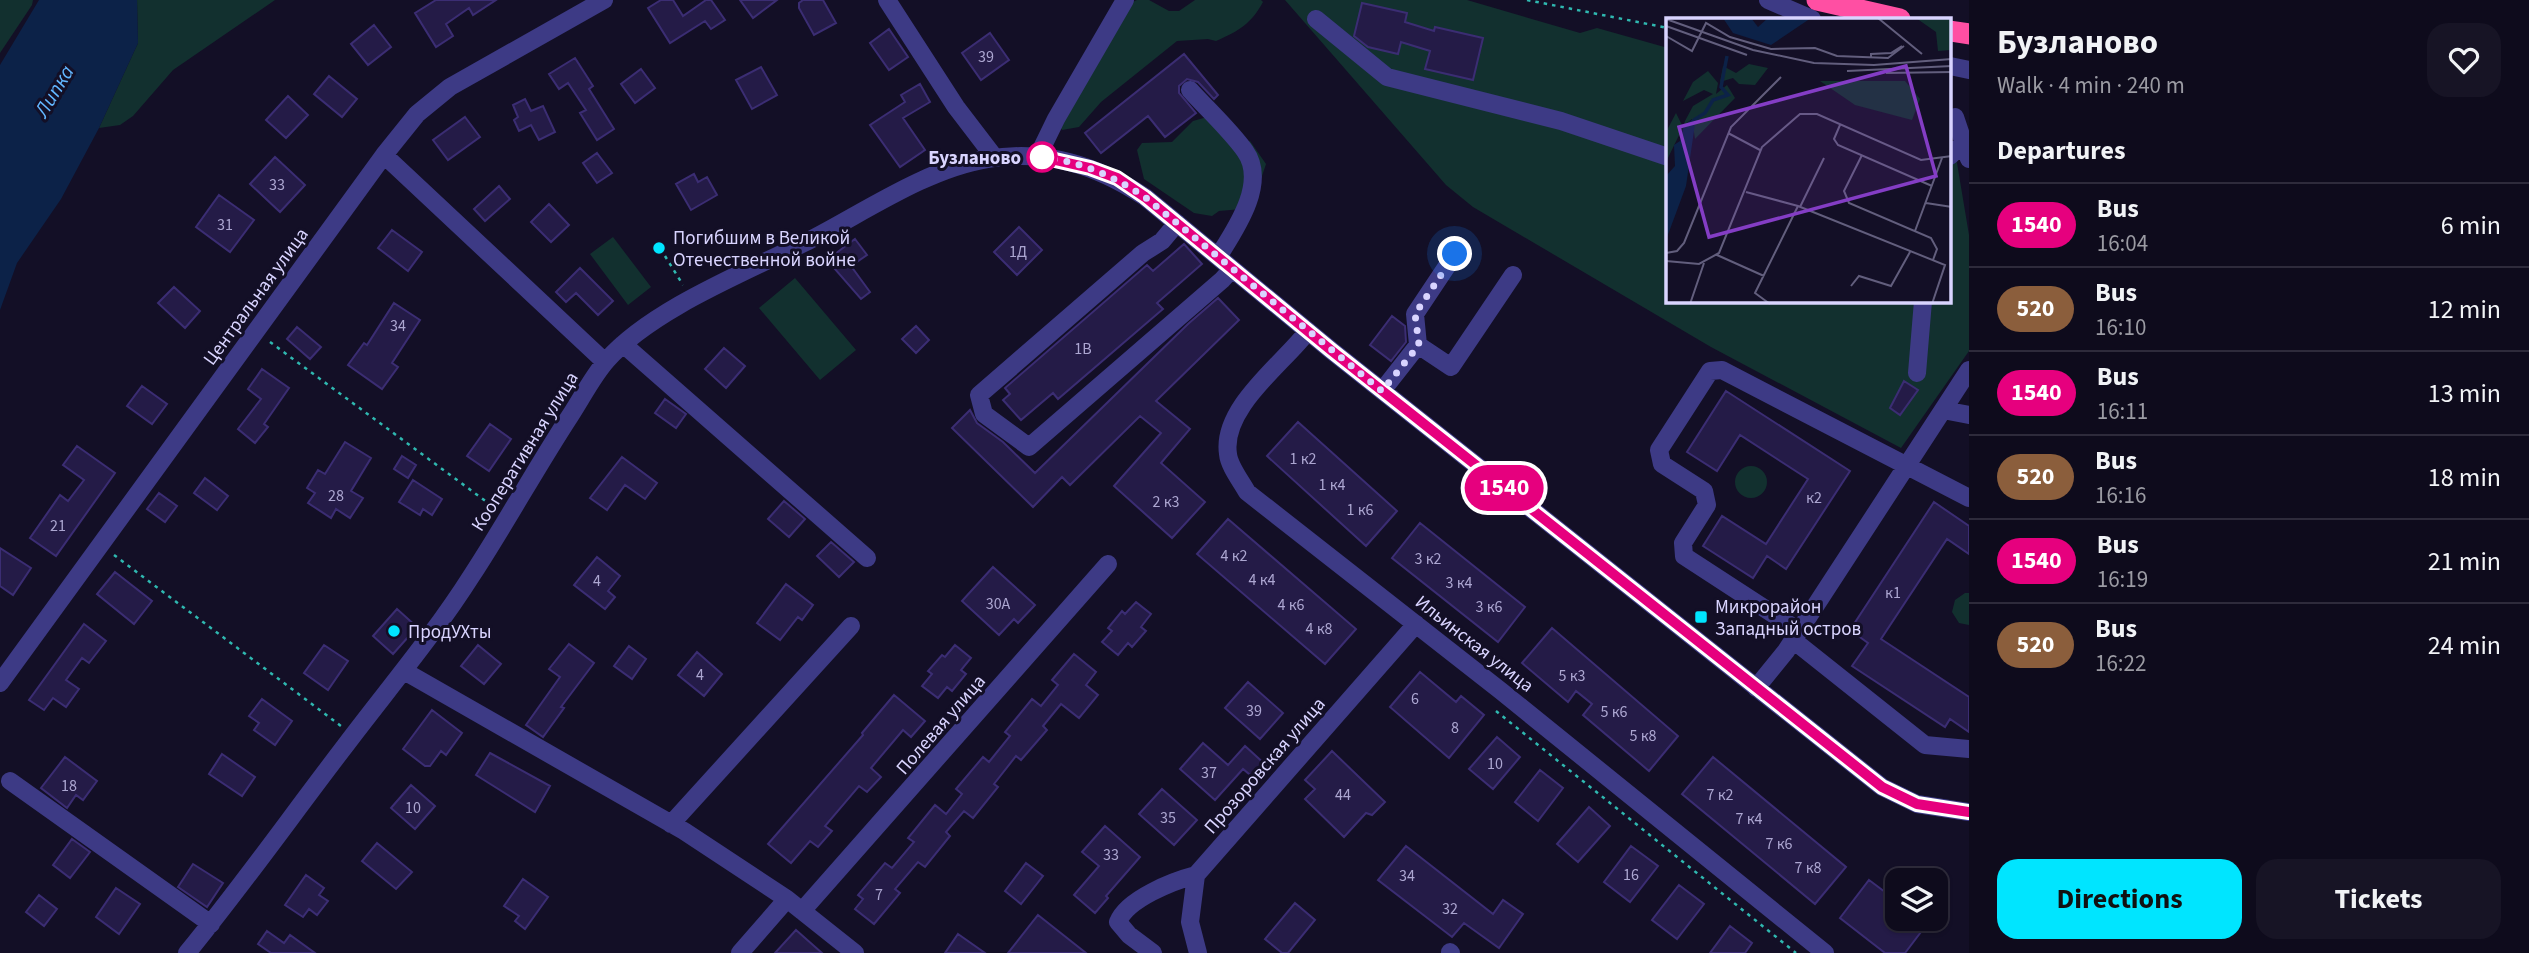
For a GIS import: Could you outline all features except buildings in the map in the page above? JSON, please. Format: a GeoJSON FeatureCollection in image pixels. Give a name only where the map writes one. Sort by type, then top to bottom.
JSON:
{"type":"FeatureCollection","features":[{"type":"Feature","properties":{"kind":"highway"},"geometry":{"type":"LineString","coordinates":[[1817,0],[1896,18]]}},
{"type":"Feature","properties":{"kind":"street","name":"Центральная улица"},"geometry":{"type":"LineString","coordinates":[[0,683],[384,155],[417,114],[450,87],[604,0]]}},
{"type":"Feature","properties":{"kind":"street"},"geometry":{"type":"LineString","coordinates":[[887,0],[956,107],[995,158]]}},
{"type":"Feature","properties":{"kind":"street"},"geometry":{"type":"LineString","coordinates":[[1038,156],[1056,119],[1125,0]]}},
{"type":"Feature","properties":{"kind":"street"},"geometry":{"type":"LineString","coordinates":[[1769,0],[1810,18]]}},
{"type":"Feature","properties":{"kind":"street"},"geometry":{"type":"LineString","coordinates":[[1316,19],[1387,77],[1496,107],[1560,121],[1666,156]]}},
{"type":"Feature","properties":{"kind":"street"},"geometry":{"type":"LineString","coordinates":[[1177,223],[1162,241],[1143,253],[979,395],[984,414],[1029,447],[1222,280],[1225,263],[1252,188],[1252,167],[1247,153],[1190,90]]}},
{"type":"Feature","properties":{"kind":"street"},"geometry":{"type":"LineString","coordinates":[[1952,152],[1961,132]]}},
{"type":"Feature","properties":{"kind":"street"},"geometry":{"type":"LineString","coordinates":[[384,155],[605,362]]}},
{"type":"Feature","properties":{"kind":"street","name":"Кооперативная улица"},"geometry":{"type":"LineString","coordinates":[[187,953],[404,671],[471,576],[605,362],[623,344],[645,327],[692,300],[924,180],[954,168],[995,158],[1038,156],[1090,168],[1117,178],[1177,223],[1382,391],[1882,787],[1917,804],[1969,812]]}},
{"type":"Feature","properties":{"kind":"street"},"geometry":{"type":"LineString","coordinates":[[1382,391],[1419,345],[1415,314],[1455,254]]}},
{"type":"Feature","properties":{"kind":"street"},"geometry":{"type":"LineString","coordinates":[[1419,345],[1451,367],[1513,275]]}},
{"type":"Feature","properties":{"kind":"street"},"geometry":{"type":"LineString","coordinates":[[1917,373],[1923,303]]}},
{"type":"Feature","properties":{"kind":"street","name":"Ильинская улица"},"geometry":{"type":"LineString","coordinates":[[1308,331],[1238,410],[1228,435],[1227,456],[1248,492],[1825,953]]}},
{"type":"Feature","properties":{"kind":"street"},"geometry":{"type":"LineString","coordinates":[[623,344],[867,558]]}},
{"type":"Feature","properties":{"kind":"street"},"geometry":{"type":"LineString","coordinates":[[1969,498],[1722,370],[1710,371],[1659,450],[1662,464],[1704,491],[1707,505],[1683,543],[1684,556],[1796,635],[1925,745],[1969,749]]}},
{"type":"Feature","properties":{"kind":"street"},"geometry":{"type":"LineString","coordinates":[[1756,688],[1796,635],[1969,370]]}},
{"type":"Feature","properties":{"kind":"street"},"geometry":{"type":"LineString","coordinates":[[1943,410],[1969,415]]}},
{"type":"Feature","properties":{"kind":"street","name":"Полевая улица"},"geometry":{"type":"LineString","coordinates":[[802,911],[1108,564]]}},
{"type":"Feature","properties":{"kind":"street","name":"Прозоровская улица"},"geometry":{"type":"LineString","coordinates":[[1196,875],[1416,624]]}},
{"type":"Feature","properties":{"kind":"street"},"geometry":{"type":"LineString","coordinates":[[671,824],[851,626]]}},
{"type":"Feature","properties":{"kind":"street"},"geometry":{"type":"LineString","coordinates":[[404,671],[671,824],[787,899],[855,953]]}},
{"type":"Feature","properties":{"kind":"street"},"geometry":{"type":"LineString","coordinates":[[10,781],[211,924]]}},
{"type":"Feature","properties":{"kind":"street"},"geometry":{"type":"LineString","coordinates":[[1153,953],[1129,935],[1118,922],[1122,912],[1175,880],[1196,875],[1190,922],[1198,953]]}},
{"type":"Feature","properties":{"kind":"street"},"geometry":{"type":"LineString","coordinates":[[740,953],[787,899]]}},
{"type":"Feature","properties":{"kind":"path"},"geometry":{"type":"LineString","coordinates":[[1527,0],[1666,29]]}},
{"type":"Feature","properties":{"kind":"path"},"geometry":{"type":"LineString","coordinates":[[665,256],[692,300]]}},
{"type":"Feature","properties":{"kind":"path"},"geometry":{"type":"LineString","coordinates":[[256,331],[507,516]]}},
{"type":"Feature","properties":{"kind":"path"},"geometry":{"type":"LineString","coordinates":[[100,545],[353,735]]}},
{"type":"Feature","properties":{"kind":"path"},"geometry":{"type":"LineString","coordinates":[[1492,707],[1796,953]]}},
{"type":"Feature","properties":{"kind":"green space"},"geometry":{"type":"Polygon","coordinates":[[[0,0],[33,0],[0,53],[0,0]]]}},
{"type":"Feature","properties":{"kind":"green space"},"geometry":{"type":"Polygon","coordinates":[[[137,0],[275,0],[173,70],[133,116],[120,125],[99,128],[138,43],[137,0]]]}},
{"type":"Feature","properties":{"kind":"green space"},"geometry":{"type":"Polygon","coordinates":[[[1149,0],[1169,11],[1179,11],[1195,0],[1263,2],[1249,21],[1216,41],[1177,41],[1101,102],[1079,127],[1062,130],[1058,123],[1130,3],[1149,0]]]}},
{"type":"Feature","properties":{"kind":"green space"},"geometry":{"type":"Polygon","coordinates":[[[1285,0],[1467,0],[1580,33],[1597,28],[1666,47],[1666,303],[1952,303],[1952,150],[1957,163],[1969,235],[1969,351],[1901,448],[1711,347],[1473,207],[1446,185],[1285,0]]]}},
{"type":"Feature","properties":{"kind":"green space"},"geometry":{"type":"Polygon","coordinates":[[[1207,117],[1242,143],[1250,141],[1266,164],[1257,191],[1242,209],[1219,211],[1212,216],[1194,213],[1144,179],[1137,150],[1142,143],[1172,142],[1193,121],[1207,117]]]}},
{"type":"Feature","properties":{"kind":"green space"},"geometry":{"type":"Polygon","coordinates":[[[613,237],[651,287],[628,305],[590,254],[613,237]]]}},
{"type":"Feature","properties":{"kind":"green space"},"geometry":{"type":"Polygon","coordinates":[[[795,278],[856,350],[820,380],[759,308],[795,278]]]}},
{"type":"Feature","properties":{"kind":"green space"},"geometry":{"type":"Polygon","coordinates":[[[1751,466],[1763,470],[1767,482],[1763,494],[1751,498],[1739,494],[1735,482],[1739,470],[1751,466]]]}},
{"type":"Feature","properties":{"kind":"green space"},"geometry":{"type":"Polygon","coordinates":[[[1969,593],[1969,625],[1959,623],[1952,612],[1955,600],[1969,593]]]}},
{"type":"Feature","properties":{"kind":"water","name":"Липка"},"geometry":{"type":"Polygon","coordinates":[[[39,0],[137,0],[138,43],[99,128],[61,199],[17,263],[0,310],[0,65],[39,0]]]}},
{"type":"Feature","properties":{"kind":"bus line","name":"1540"},"geometry":{"type":"LineString","coordinates":[[1042,157],[1090,168],[1117,178],[1145,197],[1332,351],[1882,787],[1917,804],[1969,812]]}},
{"type":"Feature","properties":{"kind":"place","name":"Бузланово"},"geometry":{"type":"Point","coordinates":[1042,157]}},
{"type":"Feature","properties":{"kind":"place","name":"Погибшим в Великой Отечественной войне"},"geometry":{"type":"Point","coordinates":[659,248]}},
{"type":"Feature","properties":{"kind":"place","name":"Микрорайон Западный остров"},"geometry":{"type":"Point","coordinates":[1701,617]}},
{"type":"Feature","properties":{"kind":"place","name":"ПродУХты"},"geometry":{"type":"Point","coordinates":[394,631]}},
{"type":"Feature","properties":{"kind":"route"},"geometry":{"type":"LineString","coordinates":[[1042,157],[1090,168],[1117,178],[1145,197],[1382,391],[1419,345],[1415,314],[1455,254]]}}]}
